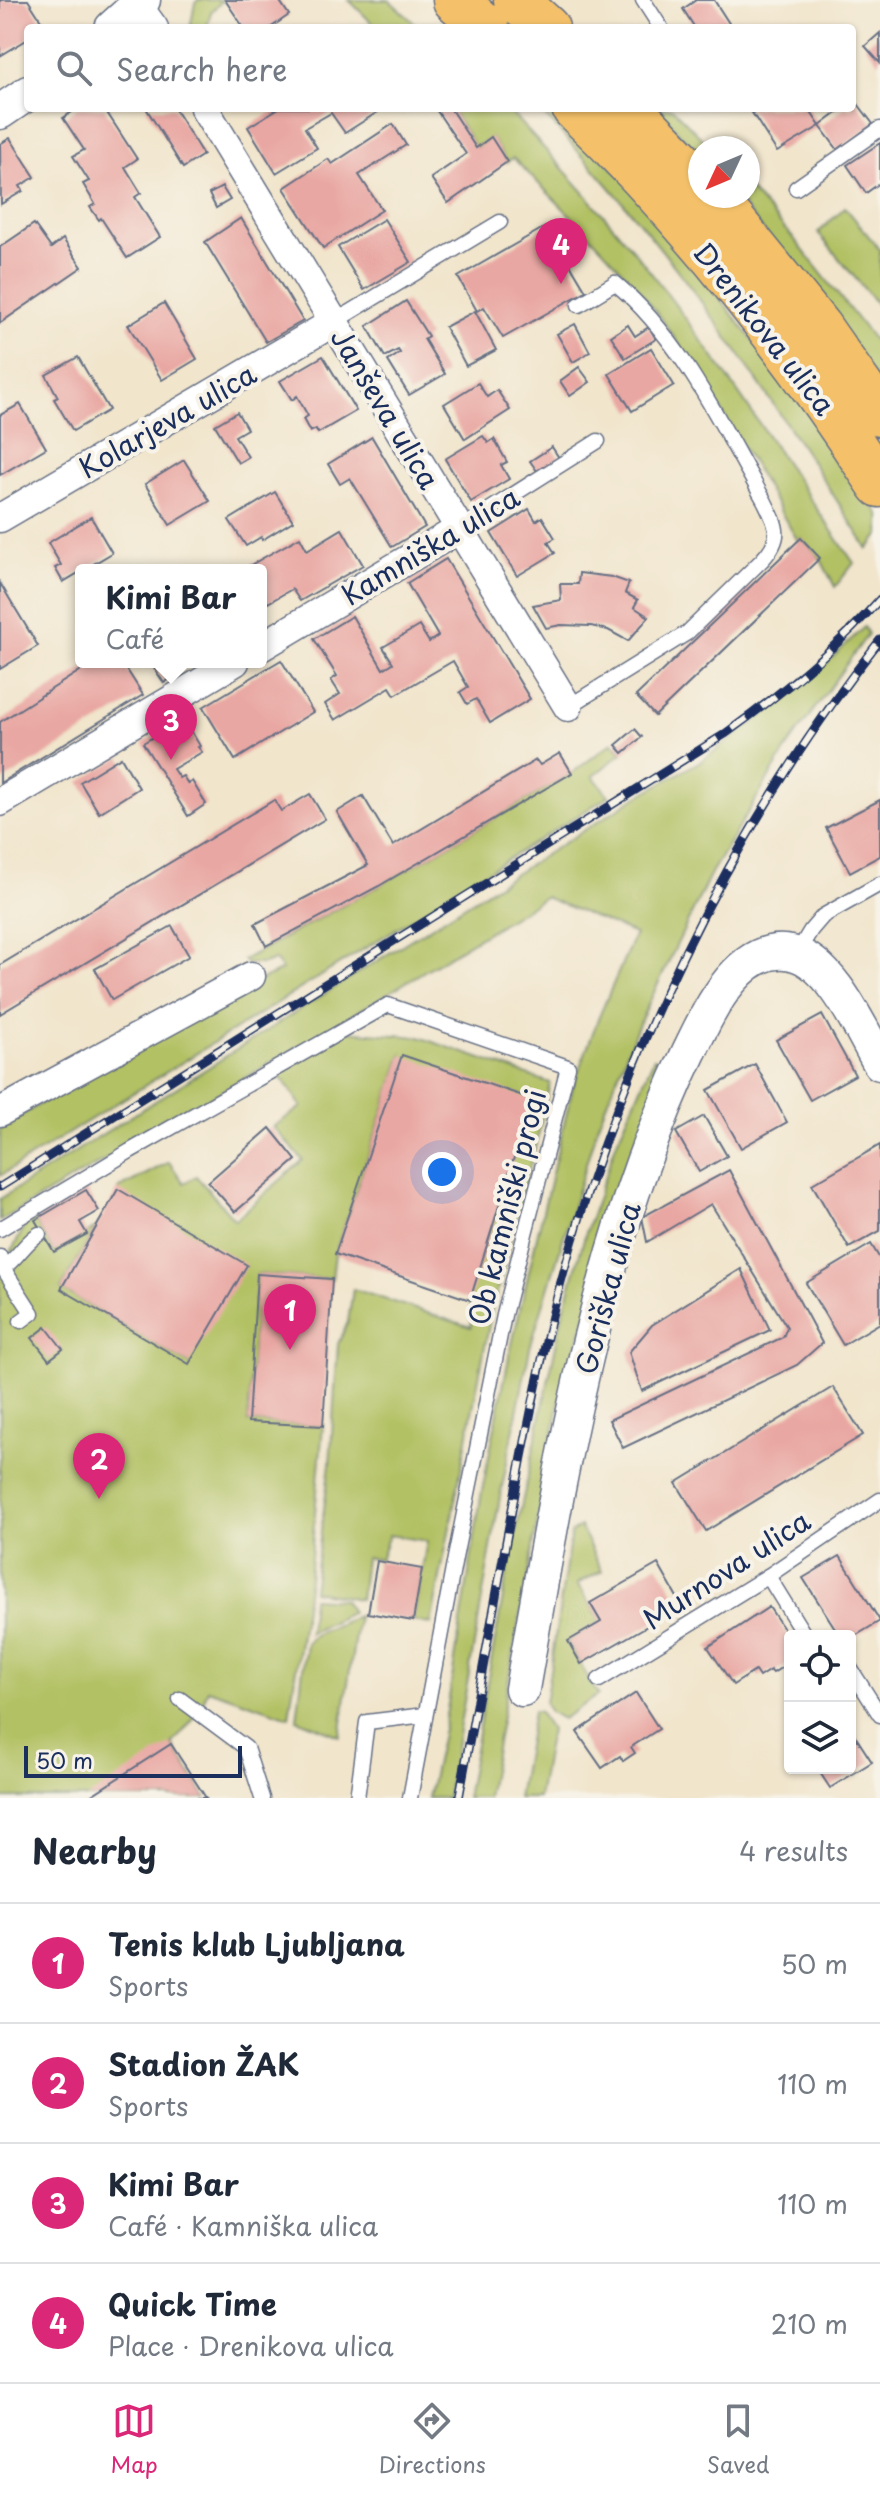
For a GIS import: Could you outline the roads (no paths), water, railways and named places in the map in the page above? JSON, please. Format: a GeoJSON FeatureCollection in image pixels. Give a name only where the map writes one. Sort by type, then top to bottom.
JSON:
{"type":"FeatureCollection","features":[{"type":"Feature","properties":{"kind":"main road"},"geometry":{"type":"LineString","coordinates":[[455,0],[482,24]]}},
{"type":"Feature","properties":{"kind":"main road"},"geometry":{"type":"LineString","coordinates":[[516,0],[543,24]]}},
{"type":"Feature","properties":{"kind":"main road","name":"Drenikova ulica"},"geometry":{"type":"LineString","coordinates":[[578,112],[653,189],[718,263],[812,386],[880,485]]}},
{"type":"Feature","properties":{"kind":"main road"},"geometry":{"type":"LineString","coordinates":[[633,112],[688,169]]}},
{"type":"Feature","properties":{"kind":"main road","name":"Drenikova ulica"},"geometry":{"type":"LineString","coordinates":[[723,208],[819,327],[880,414]]}},
{"type":"Feature","properties":{"kind":"street"},"geometry":{"type":"LineString","coordinates":[[118,24],[144,7]]}},
{"type":"Feature","properties":{"kind":"street"},"geometry":{"type":"LineString","coordinates":[[0,112],[24,96]]}},
{"type":"Feature","properties":{"kind":"street","name":"Janševa ulica"},"geometry":{"type":"LineString","coordinates":[[206,112],[568,707]]}},
{"type":"Feature","properties":{"kind":"street","name":"Kolarjeva ulica"},"geometry":{"type":"LineString","coordinates":[[0,518],[334,322]]}},
{"type":"Feature","properties":{"kind":"street","name":"Kamniška ulica"},"geometry":{"type":"LineString","coordinates":[[267,643],[459,529]]}},
{"type":"Feature","properties":{"kind":"street"},"geometry":{"type":"LineString","coordinates":[[0,802],[225,668]]}},
{"type":"Feature","properties":{"kind":"street","name":"Goriška ulica"},"geometry":{"type":"LineString","coordinates":[[522,1689],[586,1364],[616,1249],[652,1137],[697,1035],[735,975],[762,954],[782,951],[797,954]]}},
{"type":"Feature","properties":{"kind":"street"},"geometry":{"type":"LineString","coordinates":[[797,954],[814,962],[831,980],[880,1063]]}},
{"type":"Feature","properties":{"kind":"street"},"geometry":{"type":"LineString","coordinates":[[0,1112],[251,976]]}},
{"type":"Feature","properties":{"kind":"lane"},"geometry":{"type":"LineString","coordinates":[[643,0],[658,24]]}},
{"type":"Feature","properties":{"kind":"lane"},"geometry":{"type":"LineString","coordinates":[[796,188],[880,129]]}},
{"type":"Feature","properties":{"kind":"lane"},"geometry":{"type":"LineString","coordinates":[[334,322],[500,222]]}},
{"type":"Feature","properties":{"kind":"lane"},"geometry":{"type":"LineString","coordinates":[[568,707],[687,633],[774,548],[778,537],[764,500],[690,370],[637,300],[615,283],[579,305]]}},
{"type":"Feature","properties":{"kind":"lane","name":"Kamniška ulica"},"geometry":{"type":"LineString","coordinates":[[459,529],[598,441]]}},
{"type":"Feature","properties":{"kind":"lane"},"geometry":{"type":"LineString","coordinates":[[797,954],[823,916],[880,884]]}},
{"type":"Feature","properties":{"kind":"lane","name":"Ob kamniški progi"},"geometry":{"type":"LineString","coordinates":[[0,1229],[130,1151],[388,1005],[568,1067],[504,1315],[410,1798]]}},
{"type":"Feature","properties":{"kind":"lane"},"geometry":{"type":"LineString","coordinates":[[21,1321],[32,1313],[2,1262],[14,1261],[29,1240],[39,1234]]}},
{"type":"Feature","properties":{"kind":"lane","name":"Murnova ulica"},"geometry":{"type":"LineString","coordinates":[[599,1680],[768,1576],[880,1500]]}},
{"type":"Feature","properties":{"kind":"lane"},"geometry":{"type":"LineString","coordinates":[[768,1576],[801,1630]]}},
{"type":"Feature","properties":{"kind":"lane"},"geometry":{"type":"LineString","coordinates":[[856,1677],[880,1715]]}},
{"type":"Feature","properties":{"kind":"lane"},"geometry":{"type":"LineString","coordinates":[[180,1699],[246,1748],[262,1798]]}},
{"type":"Feature","properties":{"kind":"lane"},"geometry":{"type":"LineString","coordinates":[[357,1798],[367,1722],[425,1715]]}},
{"type":"Feature","properties":{"kind":"railway"},"geometry":{"type":"LineString","coordinates":[[0,1187],[725,734],[806,671],[880,599]]}},
{"type":"Feature","properties":{"kind":"railway"},"geometry":{"type":"LineString","coordinates":[[459,1798],[541,1363],[578,1221],[608,1132],[682,959],[725,875],[772,794],[824,715],[880,640]]}},
{"type":"Feature","properties":{"kind":"place","name":"Quick Time"},"geometry":{"type":"Point","coordinates":[561,284]}},
{"type":"Feature","properties":{"kind":"place","name":"Kimi Bar"},"geometry":{"type":"Point","coordinates":[171,760]}},
{"type":"Feature","properties":{"kind":"place","name":"Tenis klub Ljubljana"},"geometry":{"type":"Point","coordinates":[290,1350]}},
{"type":"Feature","properties":{"kind":"place","name":"Stadion ŽAK"},"geometry":{"type":"Point","coordinates":[99,1499]}}]}
